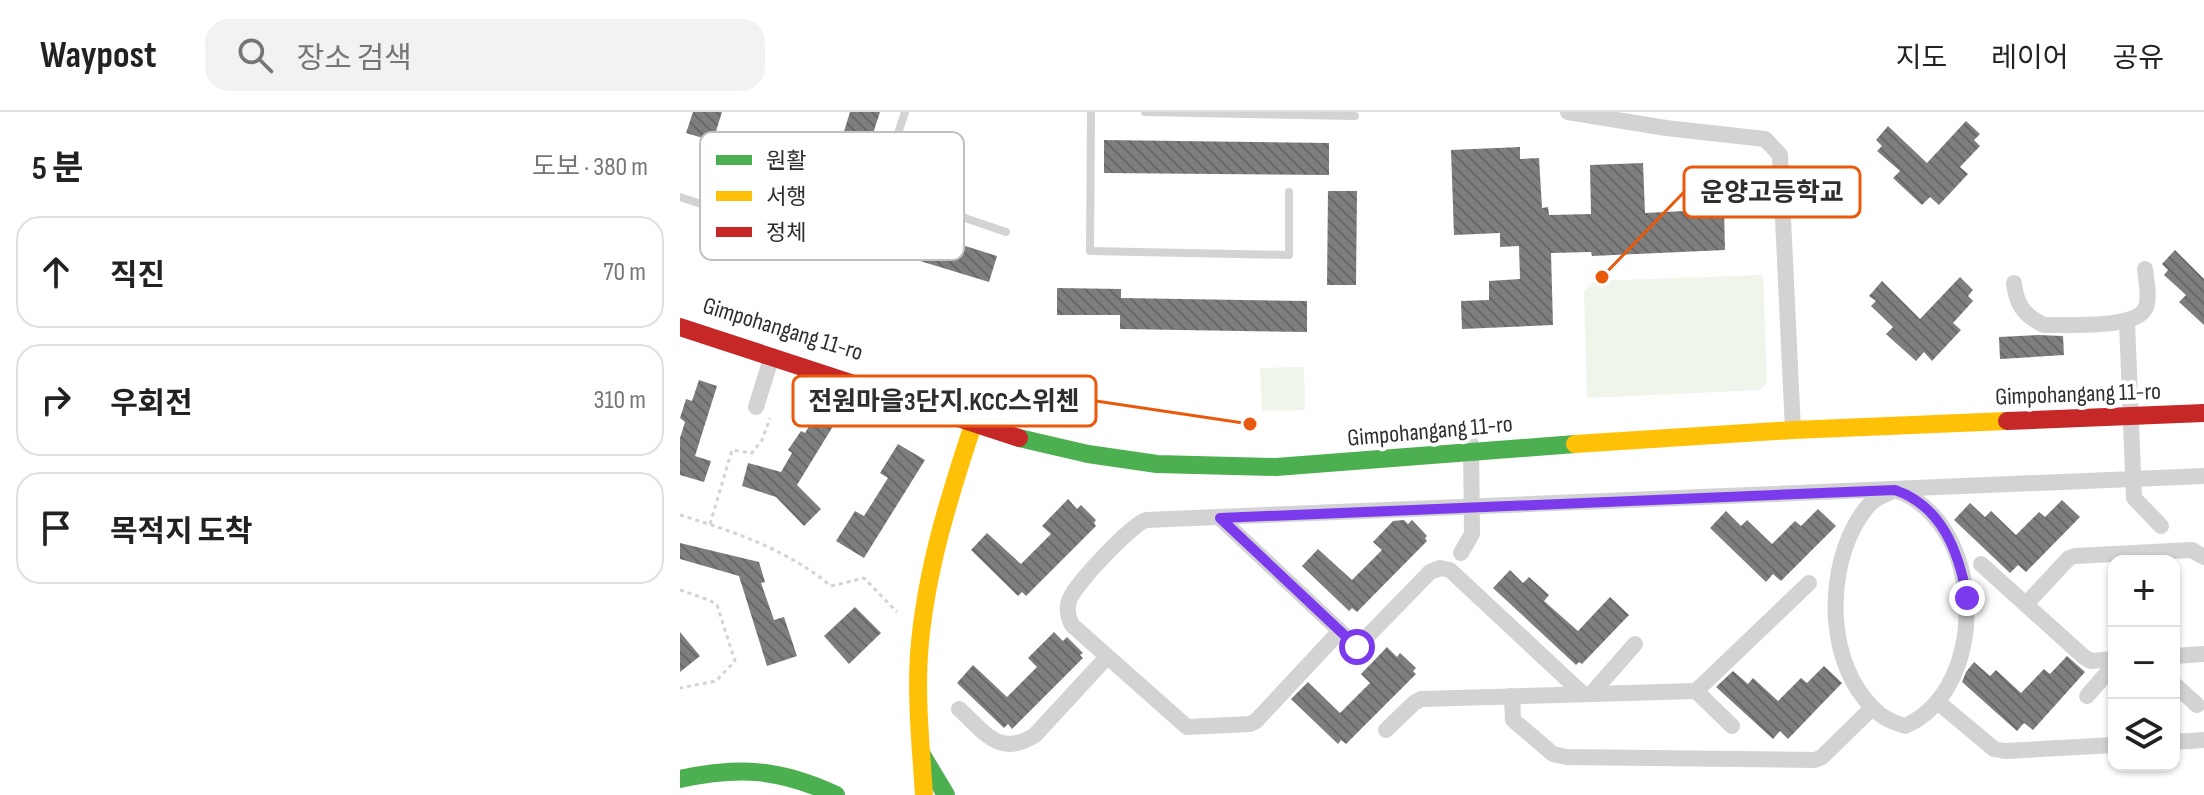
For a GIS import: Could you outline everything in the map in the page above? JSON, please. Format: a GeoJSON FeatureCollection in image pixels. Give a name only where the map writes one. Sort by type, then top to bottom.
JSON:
{"type":"FeatureCollection","features":[{"type":"Feature","properties":{"kind":"street"},"geometry":{"type":"LineString","coordinates":[[1568,112],[1666,128],[1765,139],[1780,155],[1793,427]]}},
{"type":"Feature","properties":{"kind":"street"},"geometry":{"type":"LineString","coordinates":[[2014,283],[2015,297],[2021,309],[2044,325],[2127,322],[2140,316],[2147,305],[2145,269]]}},
{"type":"Feature","properties":{"kind":"street"},"geometry":{"type":"LineString","coordinates":[[2127,322],[2134,498],[2161,526]]}},
{"type":"Feature","properties":{"kind":"street","name":"Gimpohangang 11-ro"},"geometry":{"type":"LineString","coordinates":[[680,325],[975,420],[1015,437],[1088,454],[1157,464],[1276,467],[1471,448],[1793,427],[2131,412],[2204,405]]}},
{"type":"Feature","properties":{"kind":"street","name":"Gimpohangang 11-ro"},"geometry":{"type":"LineString","coordinates":[[680,325],[975,420]]}},
{"type":"Feature","properties":{"kind":"street"},"geometry":{"type":"LineString","coordinates":[[764,412],[772,356]]}},
{"type":"Feature","properties":{"kind":"street","name":"Gimpohangang 11-ro"},"geometry":{"type":"LineString","coordinates":[[2131,412],[2204,413]]}},
{"type":"Feature","properties":{"kind":"street"},"geometry":{"type":"LineString","coordinates":[[924,795],[918,690],[925,601],[944,514],[975,420]]}},
{"type":"Feature","properties":{"kind":"street"},"geometry":{"type":"LineString","coordinates":[[1461,553],[1472,534],[1471,448]]}},
{"type":"Feature","properties":{"kind":"street"},"geometry":{"type":"LineString","coordinates":[[1340,631],[1256,721],[1250,724],[1187,727],[1072,625],[1067,609],[1072,592],[1138,523],[1146,520],[1470,509],[2204,476]]}},
{"type":"Feature","properties":{"kind":"street"},"geometry":{"type":"LineString","coordinates":[[1895,490],[1929,509],[1943,527],[1962,571],[1967,598],[1963,638],[1952,677],[1939,703],[1923,718],[1905,726],[1886,719],[1872,708],[1847,667],[1838,638],[1836,606],[1838,569],[1848,539],[1865,509],[1876,498],[1895,490]]}},
{"type":"Feature","properties":{"kind":"street"},"geometry":{"type":"LineString","coordinates":[[1220,518],[1357,647],[1430,572],[1440,568],[1450,570],[1588,694]]}},
{"type":"Feature","properties":{"kind":"street"},"geometry":{"type":"LineString","coordinates":[[2027,603],[2069,558],[2075,556],[2192,550],[2204,557]]}},
{"type":"Feature","properties":{"kind":"street"},"geometry":{"type":"LineString","coordinates":[[1981,564],[2084,657],[2091,661],[2108,660]]}},
{"type":"Feature","properties":{"kind":"street"},"geometry":{"type":"LineString","coordinates":[[1386,730],[1421,699],[1696,691],[1809,583]]}},
{"type":"Feature","properties":{"kind":"street"},"geometry":{"type":"LineString","coordinates":[[1588,694],[1635,644]]}},
{"type":"Feature","properties":{"kind":"street"},"geometry":{"type":"LineString","coordinates":[[2180,656],[2204,654]]}},
{"type":"Feature","properties":{"kind":"street"},"geometry":{"type":"LineString","coordinates":[[959,709],[998,743],[1009,746],[1023,743],[1035,735],[1107,657]]}},
{"type":"Feature","properties":{"kind":"street"},"geometry":{"type":"LineString","coordinates":[[2087,696],[2108,672]]}},
{"type":"Feature","properties":{"kind":"street"},"geometry":{"type":"LineString","coordinates":[[2180,689],[2197,705]]}},
{"type":"Feature","properties":{"kind":"street"},"geometry":{"type":"LineString","coordinates":[[1696,691],[1732,726]]}},
{"type":"Feature","properties":{"kind":"street"},"geometry":{"type":"LineString","coordinates":[[1512,696],[1513,720],[1553,754],[1566,757],[1815,760],[1822,757],[1872,708]]}},
{"type":"Feature","properties":{"kind":"street"},"geometry":{"type":"LineString","coordinates":[[1939,703],[1994,749],[2108,745]]}},
{"type":"Feature","properties":{"kind":"street"},"geometry":{"type":"LineString","coordinates":[[2180,742],[2204,740]]}},
{"type":"Feature","properties":{"kind":"street"},"geometry":{"type":"LineString","coordinates":[[922,755],[946,795]]}},
{"type":"Feature","properties":{"kind":"street"},"geometry":{"type":"LineString","coordinates":[[680,779],[717,770],[754,769],[785,774],[836,795]]}},
{"type":"Feature","properties":{"kind":"lane"},"geometry":{"type":"LineString","coordinates":[[899,132],[905,112]]}},
{"type":"Feature","properties":{"kind":"lane"},"geometry":{"type":"LineString","coordinates":[[1091,112],[1090,251],[1289,255],[1289,192]]}},
{"type":"Feature","properties":{"kind":"lane"},"geometry":{"type":"LineString","coordinates":[[1145,112],[1355,116]]}},
{"type":"Feature","properties":{"kind":"lane"},"geometry":{"type":"LineString","coordinates":[[680,197],[700,204]]}},
{"type":"Feature","properties":{"kind":"lane"},"geometry":{"type":"LineString","coordinates":[[964,218],[1006,232]]}},
{"type":"Feature","properties":{"kind":"path"},"geometry":{"type":"LineString","coordinates":[[710,524],[732,450],[752,453],[762,440],[764,412]]}},
{"type":"Feature","properties":{"kind":"path"},"geometry":{"type":"LineString","coordinates":[[680,515],[756,540],[795,560],[831,586],[864,578],[897,612]]}},
{"type":"Feature","properties":{"kind":"path"},"geometry":{"type":"LineString","coordinates":[[680,590],[717,605],[735,661],[716,681],[680,688]]}},
{"type":"Feature","properties":{"kind":"shaded area"},"geometry":{"type":"Polygon","coordinates":[[[1763,275],[1767,382],[1760,390],[1587,398],[1584,291],[1594,281],[1763,275]]]}},
{"type":"Feature","properties":{"kind":"shaded area"},"geometry":{"type":"Polygon","coordinates":[[[1304,367],[1305,410],[1262,411],[1260,368],[1304,367]]]}},
{"type":"Feature","properties":{"kind":"building"},"geometry":{"type":"Polygon","coordinates":[[[693,112],[722,112],[716,132],[700,132],[700,137],[686,133],[693,112]]]}},
{"type":"Feature","properties":{"kind":"building"},"geometry":{"type":"Polygon","coordinates":[[[850,112],[880,112],[874,132],[844,132],[850,112]]]}},
{"type":"Feature","properties":{"kind":"building"},"geometry":{"type":"Polygon","coordinates":[[[1966,121],[1980,134],[1974,140],[1980,146],[1960,167],[1968,174],[1939,205],[1930,197],[1922,205],[1893,178],[1900,171],[1877,151],[1882,146],[1876,140],[1888,126],[1927,163],[1966,121]]]}},
{"type":"Feature","properties":{"kind":"building"},"geometry":{"type":"Polygon","coordinates":[[[1104,140],[1329,143],[1329,175],[1104,173],[1104,140]]]}},
{"type":"Feature","properties":{"kind":"building"},"geometry":{"type":"Polygon","coordinates":[[[1520,147],[1520,159],[1539,158],[1542,208],[1548,207],[1549,215],[1591,214],[1590,165],[1643,163],[1645,213],[1724,209],[1725,250],[1592,256],[1591,252],[1551,253],[1553,325],[1462,329],[1461,301],[1489,300],[1489,281],[1520,279],[1519,246],[1500,247],[1500,233],[1454,235],[1451,150],[1520,147]]]}},
{"type":"Feature","properties":{"kind":"building"},"geometry":{"type":"Polygon","coordinates":[[[1328,191],[1357,191],[1356,285],[1327,285],[1328,191]]]}},
{"type":"Feature","properties":{"kind":"building"},"geometry":{"type":"Polygon","coordinates":[[[964,246],[997,256],[989,282],[917,260],[964,260],[964,246]]]}},
{"type":"Feature","properties":{"kind":"building"},"geometry":{"type":"Polygon","coordinates":[[[2175,250],[2204,279],[2204,325],[2179,302],[2186,295],[2164,275],[2168,270],[2162,264],[2175,250]]]}},
{"type":"Feature","properties":{"kind":"building"},"geometry":{"type":"Polygon","coordinates":[[[1960,277],[1973,290],[1968,296],[1973,301],[1953,323],[1961,330],[1932,361],[1924,352],[1916,361],[1886,334],[1893,327],[1871,306],[1876,301],[1869,296],[1882,281],[1920,319],[1960,277]]]}},
{"type":"Feature","properties":{"kind":"building"},"geometry":{"type":"Polygon","coordinates":[[[1057,288],[1121,289],[1121,298],[1307,301],[1307,332],[1120,329],[1120,315],[1057,315],[1057,288]]]}},
{"type":"Feature","properties":{"kind":"building"},"geometry":{"type":"Polygon","coordinates":[[[2063,336],[2064,355],[2000,359],[1999,337],[2063,336]]]}},
{"type":"Feature","properties":{"kind":"building"},"geometry":{"type":"Polygon","coordinates":[[[699,380],[717,386],[695,456],[711,461],[704,482],[680,475],[680,438],[685,422],[680,418],[686,399],[692,401],[699,380]]]}},
{"type":"Feature","properties":{"kind":"building"},"geometry":{"type":"Polygon","coordinates":[[[817,413],[835,423],[797,485],[821,509],[804,526],[776,497],[742,486],[748,463],[781,472],[792,453],[788,450],[801,431],[805,433],[817,413]]]}},
{"type":"Feature","properties":{"kind":"building"},"geometry":{"type":"Polygon","coordinates":[[[898,444],[925,460],[864,558],[836,541],[855,511],[864,516],[888,478],[880,473],[898,444]]]}},
{"type":"Feature","properties":{"kind":"building"},"geometry":{"type":"Polygon","coordinates":[[[1068,499],[1077,509],[1081,505],[1096,520],[1096,526],[1026,596],[1022,592],[1018,596],[971,550],[987,533],[1021,564],[1051,534],[1042,526],[1068,499]]]}},
{"type":"Feature","properties":{"kind":"building"},"geometry":{"type":"Polygon","coordinates":[[[2062,500],[2080,517],[2026,572],[2018,565],[2010,573],[1954,520],[1970,503],[1985,517],[1991,511],[2016,535],[2039,512],[2045,517],[2062,500]]]}},
{"type":"Feature","properties":{"kind":"building"},"geometry":{"type":"Polygon","coordinates":[[[1818,509],[1836,526],[1781,581],[1773,574],[1766,582],[1710,528],[1726,511],[1741,526],[1747,520],[1772,544],[1795,521],[1801,526],[1818,509]]]}},
{"type":"Feature","properties":{"kind":"building"},"geometry":{"type":"Polygon","coordinates":[[[1404,520],[1408,524],[1412,520],[1427,536],[1427,541],[1357,612],[1352,608],[1349,611],[1302,566],[1318,549],[1352,580],[1382,550],[1373,542],[1393,521],[1404,520]]]}},
{"type":"Feature","properties":{"kind":"building"},"geometry":{"type":"Polygon","coordinates":[[[680,543],[759,562],[765,582],[761,583],[774,620],[784,617],[797,656],[767,666],[739,576],[680,559],[680,543]]]}},
{"type":"Feature","properties":{"kind":"building"},"geometry":{"type":"Polygon","coordinates":[[[1510,570],[1523,583],[1529,577],[1549,595],[1544,601],[1578,631],[1610,597],[1629,615],[1582,664],[1579,662],[1576,665],[1493,588],[1510,570]]]}},
{"type":"Feature","properties":{"kind":"building"},"geometry":{"type":"Polygon","coordinates":[[[855,607],[881,633],[849,664],[824,636],[855,607]]]}},
{"type":"Feature","properties":{"kind":"building"},"geometry":{"type":"Polygon","coordinates":[[[680,632],[700,656],[680,672],[680,632]]]}},
{"type":"Feature","properties":{"kind":"building"},"geometry":{"type":"Polygon","coordinates":[[[1054,632],[1063,641],[1067,637],[1083,653],[1080,655],[1083,658],[1012,729],[1008,724],[1004,728],[957,683],[973,665],[1007,697],[1037,667],[1028,658],[1054,632]]]}},
{"type":"Feature","properties":{"kind":"building"},"geometry":{"type":"Polygon","coordinates":[[[1387,647],[1397,657],[1400,653],[1416,668],[1413,671],[1416,674],[1346,744],[1341,740],[1338,744],[1291,699],[1308,682],[1340,713],[1370,683],[1361,674],[1387,647]]]}},
{"type":"Feature","properties":{"kind":"building"},"geometry":{"type":"Polygon","coordinates":[[[2067,656],[2085,672],[2033,730],[2024,723],[2017,731],[1962,682],[1974,662],[1990,676],[1996,670],[2021,693],[2044,669],[2050,674],[2067,656]]]}},
{"type":"Feature","properties":{"kind":"building"},"geometry":{"type":"Polygon","coordinates":[[[1824,666],[1842,683],[1788,739],[1780,731],[1773,739],[1716,687],[1733,671],[1748,684],[1753,678],[1778,701],[1801,678],[1807,683],[1824,666]]]}},
{"type":"Feature","properties":{"kind":"traffic: fast"},"geometry":{"type":"LineString","coordinates":[[1019,438],[1088,454],[1157,464],[1276,467],[1575,444]]}},
{"type":"Feature","properties":{"kind":"traffic: fast"},"geometry":{"type":"LineString","coordinates":[[922,755],[946,795]]}},
{"type":"Feature","properties":{"kind":"traffic: fast"},"geometry":{"type":"LineString","coordinates":[[680,779],[722,772],[760,772],[816,786],[836,795]]}},
{"type":"Feature","properties":{"kind":"traffic: slow"},"geometry":{"type":"LineString","coordinates":[[924,795],[918,689],[922,623],[940,534],[976,416]]}},
{"type":"Feature","properties":{"kind":"traffic: slow"},"geometry":{"type":"LineString","coordinates":[[1575,444],[2007,421]]}},
{"type":"Feature","properties":{"kind":"traffic: jam"},"geometry":{"type":"LineString","coordinates":[[680,327],[1019,438]]}},
{"type":"Feature","properties":{"kind":"traffic: jam"},"geometry":{"type":"LineString","coordinates":[[2007,421],[2204,413]]}},
{"type":"Feature","properties":{"kind":"place","name":"운양고등학교"},"geometry":{"type":"Point","coordinates":[1602,277]}},
{"type":"Feature","properties":{"kind":"place","name":"전원마을3단지.KCC스위첸"},"geometry":{"type":"Point","coordinates":[1250,424]}},
{"type":"Feature","properties":{"kind":"route"},"geometry":{"type":"LineString","coordinates":[[1357,647],[1220,518],[1895,490],[1929,509],[1943,527],[1962,571],[1967,598]]}}]}
